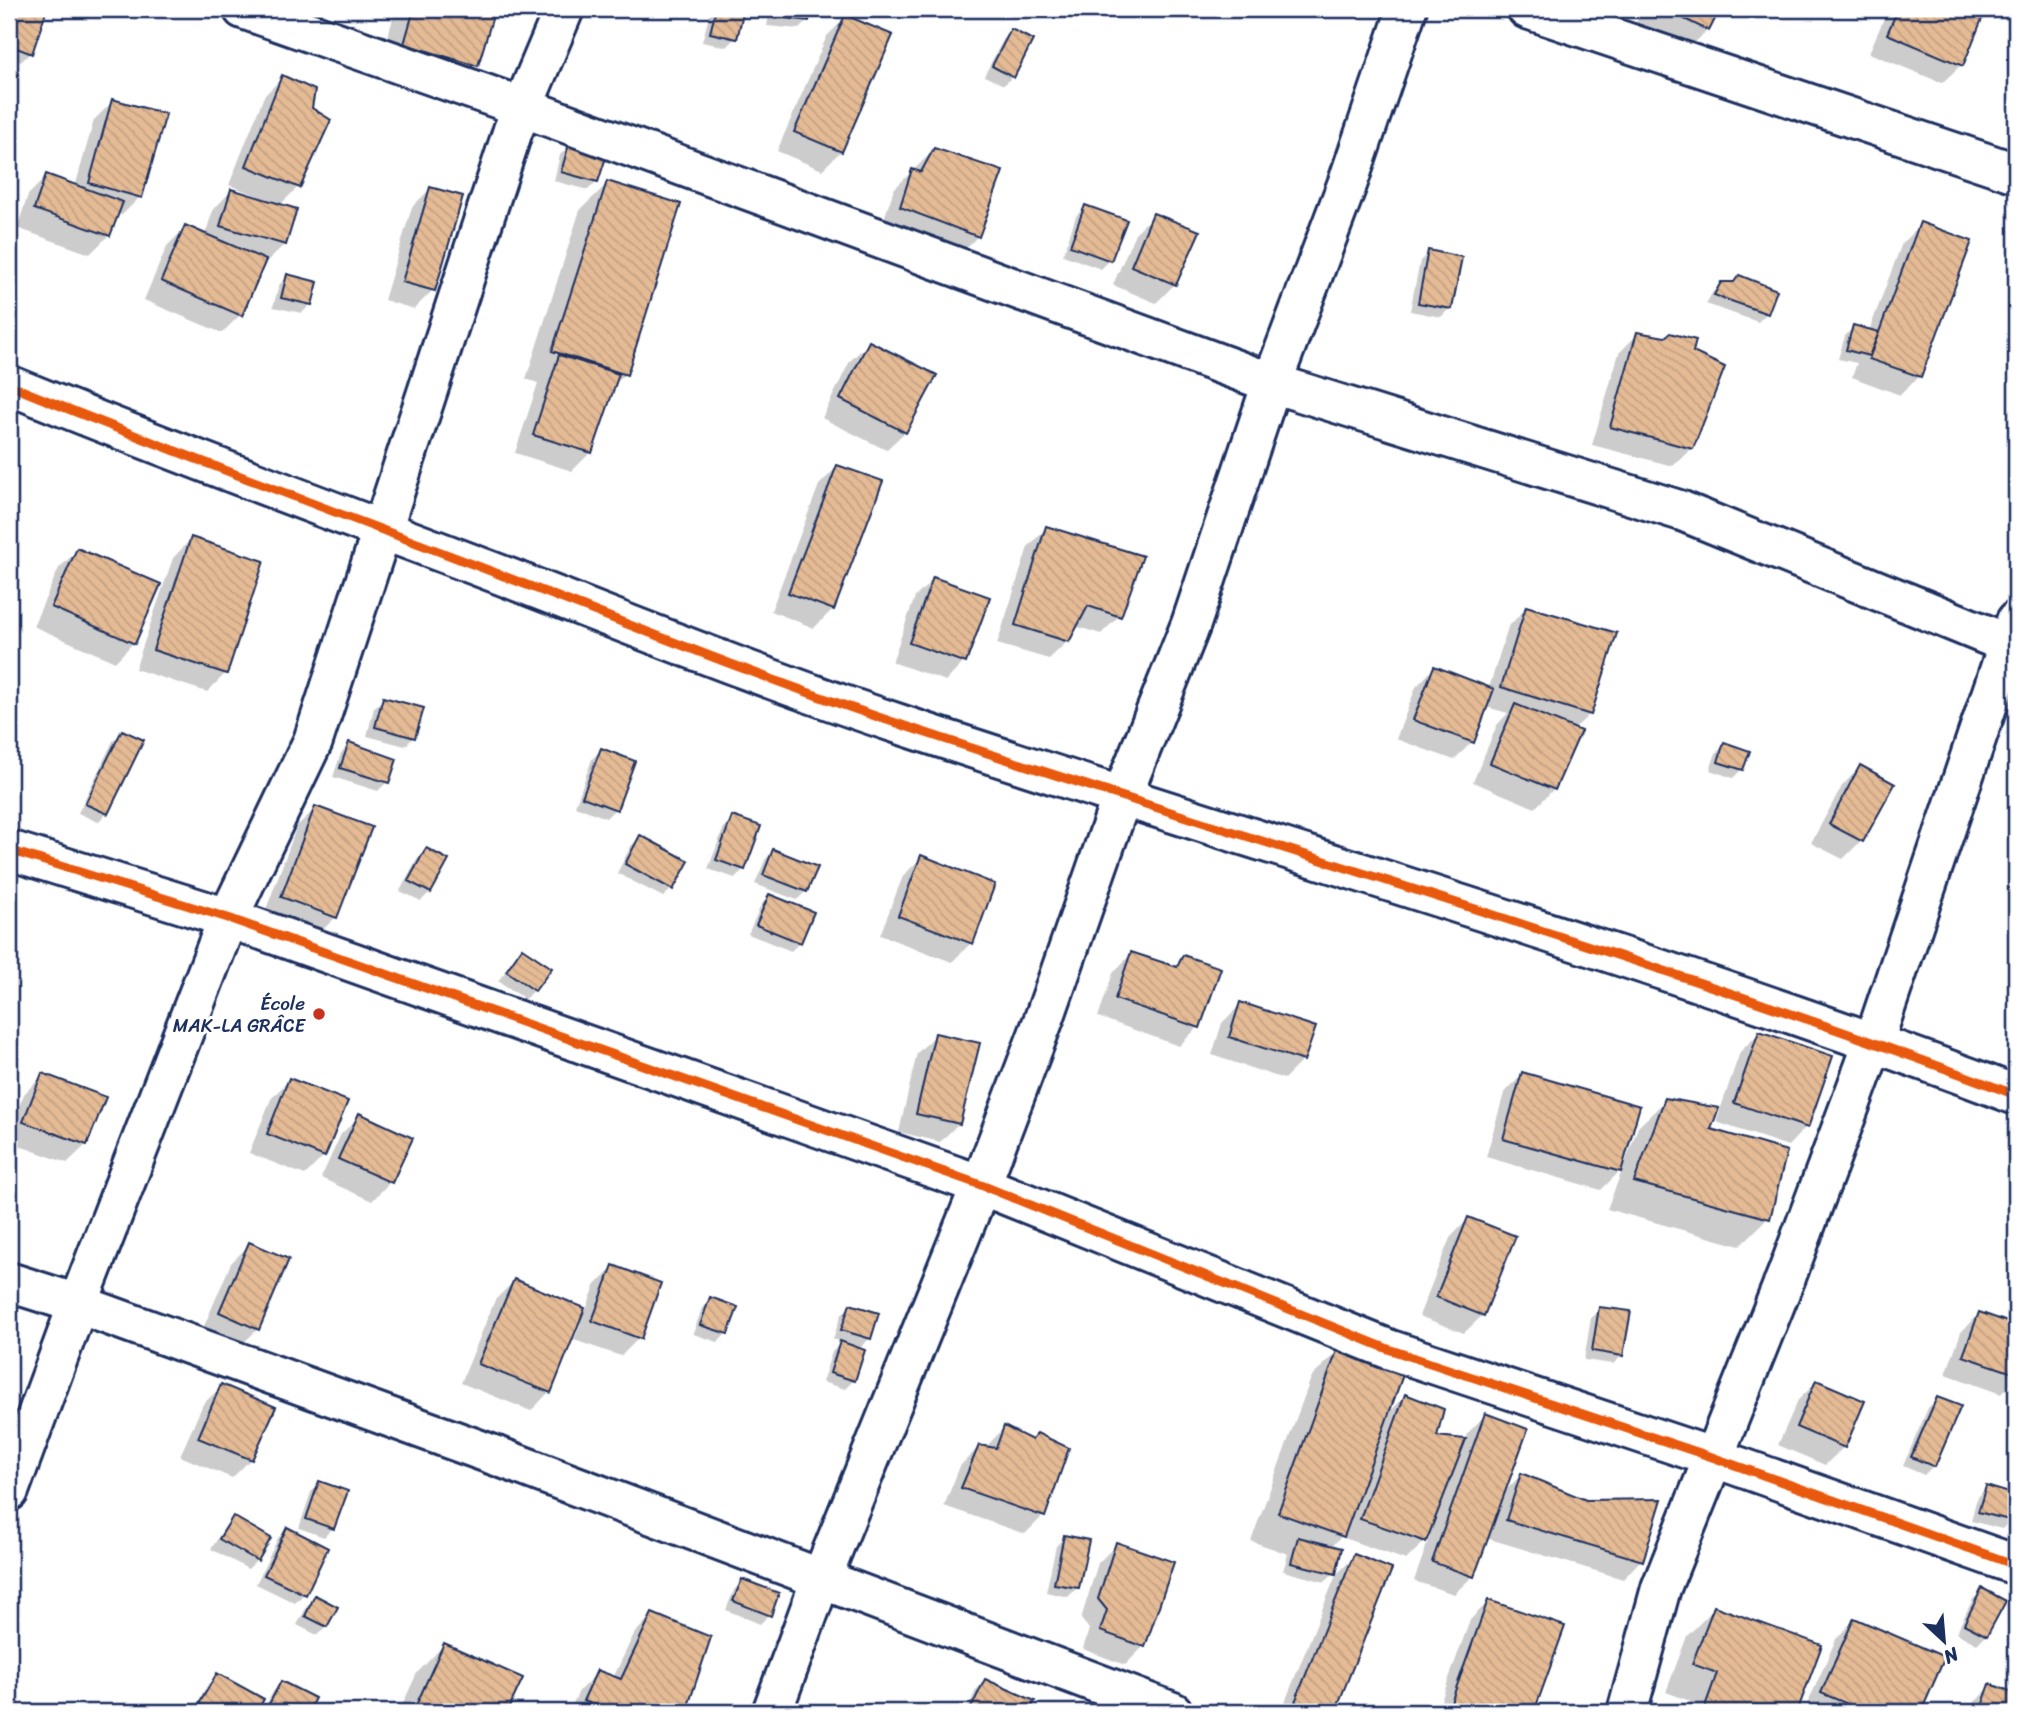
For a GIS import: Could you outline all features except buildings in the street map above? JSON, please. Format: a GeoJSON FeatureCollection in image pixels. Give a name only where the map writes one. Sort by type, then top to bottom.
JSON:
{"type":"FeatureCollection","features":[{"type":"Feature","properties":{"kind":"street"},"geometry":{"type":"LineString","coordinates":[[243,9],[522,107],[1272,383],[1682,511],[2013,636],[1874,1041],[1788,1272],[1661,1588],[1627,1712]]}},
{"type":"Feature","properties":{"kind":"street"},"geometry":{"type":"LineString","coordinates":[[9,1491],[78,1304],[228,918],[313,741],[522,107],[564,9]]}},
{"type":"Feature","properties":{"kind":"street"},"geometry":{"type":"LineString","coordinates":[[772,1712],[821,1579],[981,1185],[1045,1016],[1122,796],[1191,624],[1272,383],[1348,182],[1406,9]]}},
{"type":"Feature","properties":{"kind":"street"},"geometry":{"type":"LineString","coordinates":[[1527,9],[2016,173]]}},
{"type":"Feature","properties":{"kind":"street"},"geometry":{"type":"LineString","coordinates":[[9,385],[118,430],[892,722],[1512,920],[1874,1041],[2016,1095]]}},
{"type":"Feature","properties":{"kind":"street"},"geometry":{"type":"LineString","coordinates":[[9,850],[228,918],[981,1185],[1388,1349],[1712,1457],[2016,1565]]}},
{"type":"Feature","properties":{"kind":"street"},"geometry":{"type":"LineString","coordinates":[[9,1282],[78,1304],[514,1463],[1173,1712]]}},
{"type":"Feature","properties":{"kind":"cycle path"},"geometry":{"type":"LineString","coordinates":[[9,385],[744,669],[847,706],[1599,949],[1878,1044],[2016,1095]]}},
{"type":"Feature","properties":{"kind":"cycle path"},"geometry":{"type":"LineString","coordinates":[[9,850],[228,918],[981,1185],[1388,1349],[1712,1457],[2016,1565]]}},
{"type":"Feature","properties":{"kind":"place","name":"École MAK-LA GRÂCE"},"geometry":{"type":"Point","coordinates":[319,1014]}}]}
